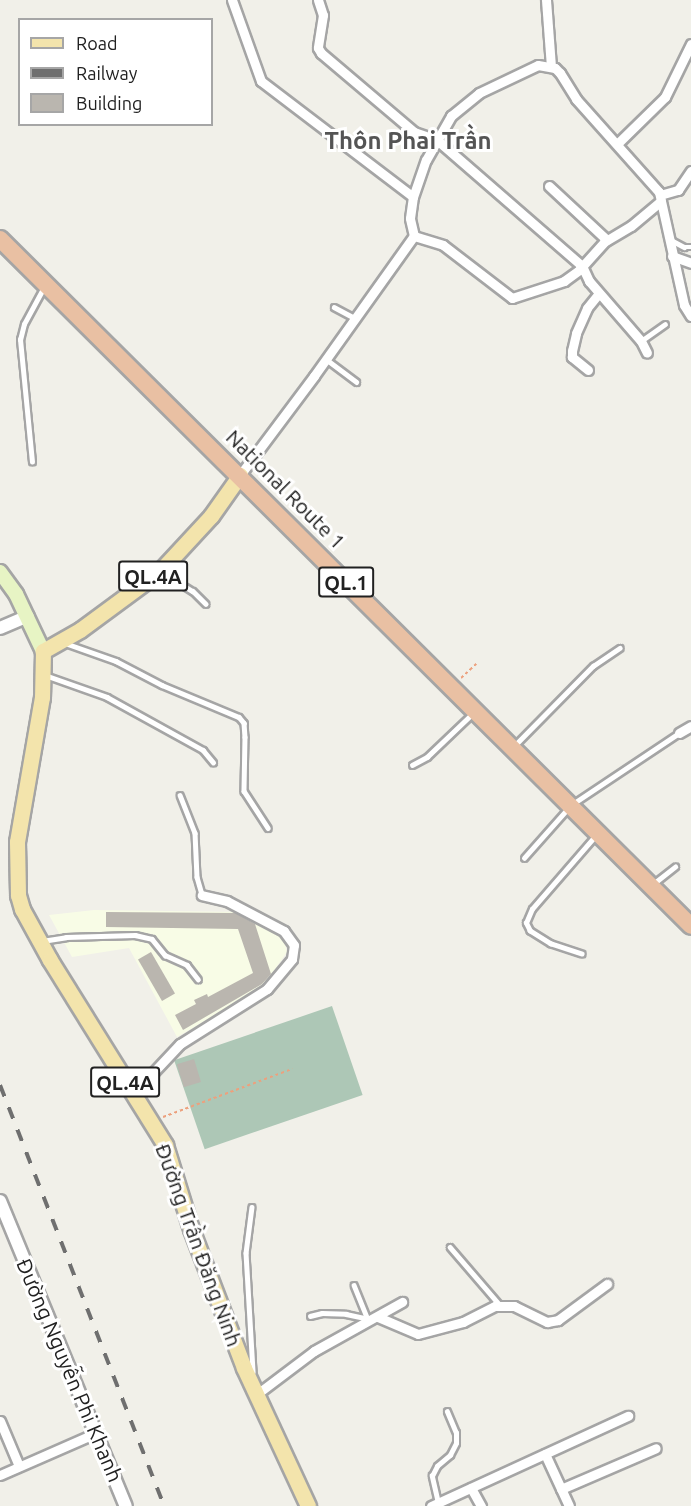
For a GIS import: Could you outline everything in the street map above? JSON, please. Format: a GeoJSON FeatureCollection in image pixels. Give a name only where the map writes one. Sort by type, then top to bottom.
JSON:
{"type":"FeatureCollection","features":[{"type":"Feature","properties":{"kind":"highway","name":"National Route 1"},"geometry":{"type":"LineString","coordinates":[[0,239],[240,475],[691,926]]}},
{"type":"Feature","properties":{"kind":"main road","name":"QL.4A"},"geometry":{"type":"LineString","coordinates":[[43,651],[80,630],[160,571],[211,516],[240,475]]}},
{"type":"Feature","properties":{"kind":"main road"},"geometry":{"type":"LineString","coordinates":[[0,572],[28,616],[43,651]]}},
{"type":"Feature","properties":{"kind":"main road","name":"Đường Trần Đăng Ninh"},"geometry":{"type":"LineString","coordinates":[[43,651],[42,697],[17,842],[18,895],[21,909],[149,1122],[165,1144],[191,1229],[255,1391],[308,1506]]}},
{"type":"Feature","properties":{"kind":"street"},"geometry":{"type":"LineString","coordinates":[[232,0],[261,81],[413,197]]}},
{"type":"Feature","properties":{"kind":"street"},"geometry":{"type":"LineString","coordinates":[[318,0],[323,15],[318,48],[321,53],[414,132],[438,140],[582,266],[599,294],[641,341],[647,353]]}},
{"type":"Feature","properties":{"kind":"street"},"geometry":{"type":"LineString","coordinates":[[546,0],[551,67]]}},
{"type":"Feature","properties":{"kind":"street"},"geometry":{"type":"LineString","coordinates":[[616,144],[665,97],[691,44]]}},
{"type":"Feature","properties":{"kind":"street"},"geometry":{"type":"LineString","coordinates":[[240,475],[414,236],[410,218],[413,197],[426,160],[452,116],[479,93],[538,65],[551,67],[561,73],[576,99],[660,198],[684,305],[691,316]]}},
{"type":"Feature","properties":{"kind":"street"},"geometry":{"type":"LineString","coordinates":[[414,236],[443,245],[512,298],[564,281],[607,240],[631,226],[660,198],[678,190],[691,171]]}},
{"type":"Feature","properties":{"kind":"street"},"geometry":{"type":"LineString","coordinates":[[549,186],[607,240]]}},
{"type":"Feature","properties":{"kind":"street"},"geometry":{"type":"LineString","coordinates":[[672,256],[691,263]]}},
{"type":"Feature","properties":{"kind":"street"},"geometry":{"type":"LineString","coordinates":[[588,370],[572,357],[572,351],[576,333],[587,308],[599,294]]}},
{"type":"Feature","properties":{"kind":"street"},"geometry":{"type":"LineString","coordinates":[[0,628],[28,616]]}},
{"type":"Feature","properties":{"kind":"street"},"geometry":{"type":"LineString","coordinates":[[679,733],[691,726]]}},
{"type":"Feature","properties":{"kind":"street"},"geometry":{"type":"LineString","coordinates":[[133,1094],[180,1044],[267,989],[292,959],[294,945],[284,931],[237,905],[202,895]]}},
{"type":"Feature","properties":{"kind":"street","name":"Đường Nguyễn Phi Khanh"},"geometry":{"type":"LineString","coordinates":[[0,1201],[4,1222],[126,1506]]}},
{"type":"Feature","properties":{"kind":"street"},"geometry":{"type":"LineString","coordinates":[[372,1319],[418,1334],[463,1322],[501,1306],[514,1306],[547,1322],[558,1320],[607,1284]]}},
{"type":"Feature","properties":{"kind":"street"},"geometry":{"type":"LineString","coordinates":[[255,1391],[314,1351],[402,1302]]}},
{"type":"Feature","properties":{"kind":"street"},"geometry":{"type":"LineString","coordinates":[[435,1504],[628,1416]]}},
{"type":"Feature","properties":{"kind":"street"},"geometry":{"type":"LineString","coordinates":[[0,1421],[19,1466]]}},
{"type":"Feature","properties":{"kind":"street"},"geometry":{"type":"LineString","coordinates":[[0,1475],[96,1433]]}},
{"type":"Feature","properties":{"kind":"street"},"geometry":{"type":"LineString","coordinates":[[561,1489],[656,1448]]}},
{"type":"Feature","properties":{"kind":"street"},"geometry":{"type":"LineString","coordinates":[[545,1454],[569,1506]]}},
{"type":"Feature","properties":{"kind":"street"},"geometry":{"type":"LineString","coordinates":[[471,1488],[481,1506]]}},
{"type":"Feature","properties":{"kind":"lane"},"geometry":{"type":"LineString","coordinates":[[668,239],[684,247],[691,247]]}},
{"type":"Feature","properties":{"kind":"lane"},"geometry":{"type":"LineString","coordinates":[[32,462],[20,340],[24,324],[46,285]]}},
{"type":"Feature","properties":{"kind":"lane"},"geometry":{"type":"LineString","coordinates":[[334,307],[355,318]]}},
{"type":"Feature","properties":{"kind":"lane"},"geometry":{"type":"LineString","coordinates":[[641,341],[665,324]]}},
{"type":"Feature","properties":{"kind":"lane"},"geometry":{"type":"LineString","coordinates":[[326,359],[356,382]]}},
{"type":"Feature","properties":{"kind":"lane"},"geometry":{"type":"LineString","coordinates":[[160,571],[193,591],[206,604]]}},
{"type":"Feature","properties":{"kind":"lane"},"geometry":{"type":"LineString","coordinates":[[60,642],[116,661],[162,685],[239,717],[244,723],[245,737],[244,790],[268,828]]}},
{"type":"Feature","properties":{"kind":"lane"},"geometry":{"type":"LineString","coordinates":[[513,747],[593,666],[620,648]]}},
{"type":"Feature","properties":{"kind":"lane"},"geometry":{"type":"LineString","coordinates":[[42,675],[107,697],[203,750],[213,762]]}},
{"type":"Feature","properties":{"kind":"lane"},"geometry":{"type":"LineString","coordinates":[[412,765],[427,757],[476,711]]}},
{"type":"Feature","properties":{"kind":"lane"},"geometry":{"type":"LineString","coordinates":[[524,858],[571,805],[679,733]]}},
{"type":"Feature","properties":{"kind":"lane"},"geometry":{"type":"LineString","coordinates":[[180,795],[195,833],[197,877],[202,895]]}},
{"type":"Feature","properties":{"kind":"lane"},"geometry":{"type":"LineString","coordinates":[[582,954],[551,944],[530,931],[526,923],[532,909],[580,850],[598,833]]}},
{"type":"Feature","properties":{"kind":"lane"},"geometry":{"type":"LineString","coordinates":[[651,886],[675,867]]}},
{"type":"Feature","properties":{"kind":"lane"},"geometry":{"type":"LineString","coordinates":[[39,941],[66,937],[135,935],[152,939],[165,955],[187,964],[198,979]]}},
{"type":"Feature","properties":{"kind":"lane"},"geometry":{"type":"LineString","coordinates":[[252,1208],[246,1253],[255,1391]]}},
{"type":"Feature","properties":{"kind":"lane"},"geometry":{"type":"LineString","coordinates":[[450,1247],[501,1306]]}},
{"type":"Feature","properties":{"kind":"lane"},"geometry":{"type":"LineString","coordinates":[[354,1285],[372,1319]]}},
{"type":"Feature","properties":{"kind":"lane"},"geometry":{"type":"LineString","coordinates":[[310,1316],[322,1312],[372,1319]]}},
{"type":"Feature","properties":{"kind":"lane"},"geometry":{"type":"LineString","coordinates":[[435,1504],[432,1476],[456,1443],[456,1433],[447,1412]]}},
{"type":"Feature","properties":{"kind":"path"},"geometry":{"type":"LineString","coordinates":[[452,687],[476,664]]}},
{"type":"Feature","properties":{"kind":"path"},"geometry":{"type":"LineString","coordinates":[[149,1122],[292,1069]]}},
{"type":"Feature","properties":{"kind":"shaded area"},"geometry":{"type":"Polygon","coordinates":[[[94,910],[242,912],[284,940],[287,952],[261,989],[177,1037],[129,948],[72,957],[49,915],[94,910]]]}},
{"type":"Feature","properties":{"kind":"shaded area"},"geometry":{"type":"Polygon","coordinates":[[[332,1006],[363,1095],[205,1149],[174,1060],[332,1006]]]}},
{"type":"Feature","properties":{"kind":"building"},"geometry":{"type":"Polygon","coordinates":[[[106,912],[236,913],[255,924],[271,974],[262,984],[183,1030],[175,1015],[196,1004],[194,1000],[207,994],[208,997],[253,973],[238,929],[106,927],[106,912]]]}},
{"type":"Feature","properties":{"kind":"building"},"geometry":{"type":"Polygon","coordinates":[[[151,952],[175,994],[162,1001],[138,960],[151,952]]]}},
{"type":"Feature","properties":{"kind":"building"},"geometry":{"type":"Polygon","coordinates":[[[194,1059],[201,1082],[184,1087],[177,1064],[194,1059]]]}},
{"type":"Feature","properties":{"kind":"railway"},"geometry":{"type":"LineString","coordinates":[[0,1085],[164,1506]]}},
{"type":"Feature","properties":{"kind":"district","name":"Thôn Phai Trần"},"geometry":{"type":"Point","coordinates":[408,141]}}]}
